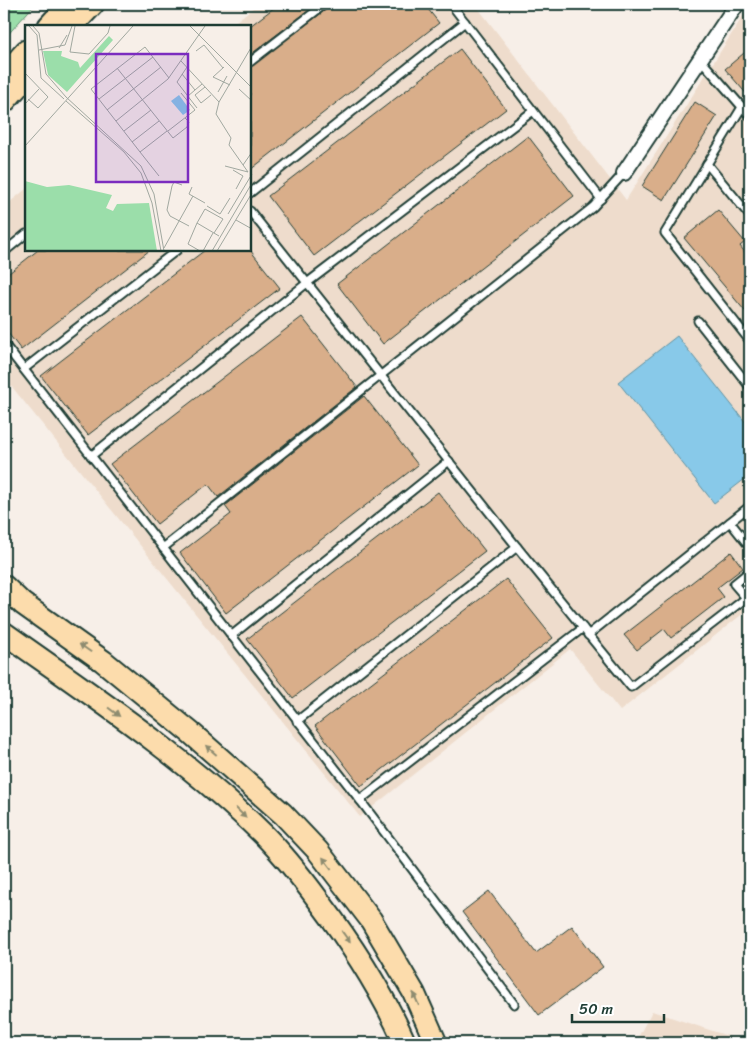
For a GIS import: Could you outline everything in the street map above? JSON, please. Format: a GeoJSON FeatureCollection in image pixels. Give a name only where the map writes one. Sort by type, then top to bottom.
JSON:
{"type":"FeatureCollection","features":[{"type":"Feature","properties":{"kind":"main road"},"geometry":{"type":"LineString","coordinates":[[50,25],[69,4]]}},
{"type":"Feature","properties":{"kind":"main road"},"geometry":{"type":"LineString","coordinates":[[73,25],[93,4]]}},
{"type":"Feature","properties":{"kind":"main road"},"geometry":{"type":"LineString","coordinates":[[4,76],[25,52]]}},
{"type":"Feature","properties":{"kind":"main road"},"geometry":{"type":"LineString","coordinates":[[4,102],[25,78]]}},
{"type":"Feature","properties":{"kind":"main road"},"geometry":{"type":"LineString","coordinates":[[4,586],[23,604],[103,661],[191,733],[283,814],[318,851],[371,920],[414,993],[436,1043]]}},
{"type":"Feature","properties":{"kind":"main road"},"geometry":{"type":"LineString","coordinates":[[4,633],[83,689],[176,759],[234,806],[265,836],[298,873],[349,940],[391,1011],[404,1043]]}},
{"type":"Feature","properties":{"kind":"street"},"geometry":{"type":"LineString","coordinates":[[624,173],[736,4]]}},
{"type":"Feature","properties":{"kind":"lane"},"geometry":{"type":"LineString","coordinates":[[251,61],[325,4]]}},
{"type":"Feature","properties":{"kind":"lane"},"geometry":{"type":"LineString","coordinates":[[451,4],[601,198]]}},
{"type":"Feature","properties":{"kind":"lane"},"geometry":{"type":"LineString","coordinates":[[251,192],[465,22]]}},
{"type":"Feature","properties":{"kind":"lane"},"geometry":{"type":"LineString","coordinates":[[700,59],[750,116]]}},
{"type":"Feature","properties":{"kind":"lane"},"geometry":{"type":"LineString","coordinates":[[742,107],[665,233],[750,341]]}},
{"type":"Feature","properties":{"kind":"lane"},"geometry":{"type":"LineString","coordinates":[[91,456],[307,283],[533,111]]}},
{"type":"Feature","properties":{"kind":"lane"},"geometry":{"type":"LineString","coordinates":[[706,164],[750,216]]}},
{"type":"Feature","properties":{"kind":"lane"},"geometry":{"type":"LineString","coordinates":[[163,548],[593,207],[624,173]]}},
{"type":"Feature","properties":{"kind":"lane"},"geometry":{"type":"LineString","coordinates":[[251,212],[516,547],[631,687],[746,598],[734,584],[750,571]]}},
{"type":"Feature","properties":{"kind":"lane"},"geometry":{"type":"LineString","coordinates":[[4,252],[25,235]]}},
{"type":"Feature","properties":{"kind":"lane"},"geometry":{"type":"LineString","coordinates":[[24,369],[176,251]]}},
{"type":"Feature","properties":{"kind":"lane"},"geometry":{"type":"LineString","coordinates":[[698,321],[750,387]]}},
{"type":"Feature","properties":{"kind":"lane"},"geometry":{"type":"LineString","coordinates":[[4,344],[360,800],[514,1004]]}},
{"type":"Feature","properties":{"kind":"lane"},"geometry":{"type":"LineString","coordinates":[[231,636],[449,461]]}},
{"type":"Feature","properties":{"kind":"lane"},"geometry":{"type":"LineString","coordinates":[[588,635],[750,506]]}},
{"type":"Feature","properties":{"kind":"lane"},"geometry":{"type":"LineString","coordinates":[[730,522],[750,547]]}},
{"type":"Feature","properties":{"kind":"lane"},"geometry":{"type":"LineString","coordinates":[[297,721],[516,547]]}},
{"type":"Feature","properties":{"kind":"lane"},"geometry":{"type":"LineString","coordinates":[[360,800],[583,628]]}},
{"type":"Feature","properties":{"kind":"shaded area"},"geometry":{"type":"Polygon","coordinates":[[[258,4],[475,4],[626,200],[750,5],[750,516],[743,522],[750,531],[750,608],[620,711],[570,649],[360,817],[4,377],[4,207],[25,190],[25,251],[251,251],[251,25],[231,25],[258,4]]]}},
{"type":"Feature","properties":{"kind":"shaded area"},"geometry":{"type":"Polygon","coordinates":[[[652,1011],[749,1043],[635,1043],[652,1011]]]}},
{"type":"Feature","properties":{"kind":"green space"},"geometry":{"type":"Polygon","coordinates":[[[4,4],[35,4],[4,39],[4,4]]]}},
{"type":"Feature","properties":{"kind":"water"},"geometry":{"type":"Polygon","coordinates":[[[677,336],[750,428],[750,475],[714,503],[618,382],[677,336]]]}},
{"type":"Feature","properties":{"kind":"building"},"geometry":{"type":"Polygon","coordinates":[[[279,4],[317,4],[251,54],[251,25],[279,4]]]}},
{"type":"Feature","properties":{"kind":"building"},"geometry":{"type":"Polygon","coordinates":[[[330,4],[424,4],[439,23],[251,169],[251,66],[328,8],[330,4]]]}},
{"type":"Feature","properties":{"kind":"building"},"geometry":{"type":"Polygon","coordinates":[[[750,48],[750,98],[725,69],[750,48]]]}},
{"type":"Feature","properties":{"kind":"building"},"geometry":{"type":"Polygon","coordinates":[[[460,49],[506,109],[314,256],[268,196],[460,49]]]}},
{"type":"Feature","properties":{"kind":"building"},"geometry":{"type":"Polygon","coordinates":[[[695,102],[717,116],[664,200],[642,186],[695,102]]]}},
{"type":"Feature","properties":{"kind":"building"},"geometry":{"type":"Polygon","coordinates":[[[528,136],[574,196],[383,344],[337,284],[528,136]]]}},
{"type":"Feature","properties":{"kind":"building"},"geometry":{"type":"Polygon","coordinates":[[[718,210],[745,242],[740,246],[750,259],[750,317],[684,238],[718,210]]]}},
{"type":"Feature","properties":{"kind":"building"},"geometry":{"type":"Polygon","coordinates":[[[37,251],[149,251],[21,350],[4,328],[4,277],[37,251]]]}},
{"type":"Feature","properties":{"kind":"building"},"geometry":{"type":"Polygon","coordinates":[[[204,251],[251,251],[280,288],[88,435],[41,376],[204,251]]]}},
{"type":"Feature","properties":{"kind":"building"},"geometry":{"type":"Polygon","coordinates":[[[302,317],[357,387],[218,497],[208,484],[157,524],[110,464],[302,317]]]}},
{"type":"Feature","properties":{"kind":"building"},"geometry":{"type":"Polygon","coordinates":[[[364,396],[418,465],[226,613],[180,553],[231,514],[225,506],[364,396]]]}},
{"type":"Feature","properties":{"kind":"building"},"geometry":{"type":"Polygon","coordinates":[[[438,492],[485,551],[293,698],[247,639],[438,492]]]}},
{"type":"Feature","properties":{"kind":"building"},"geometry":{"type":"Polygon","coordinates":[[[731,552],[743,568],[717,588],[724,597],[671,638],[664,629],[637,650],[624,635],[731,552]]]}},
{"type":"Feature","properties":{"kind":"building"},"geometry":{"type":"Polygon","coordinates":[[[506,579],[553,638],[361,786],[315,726],[506,579]]]}},
{"type":"Feature","properties":{"kind":"building"},"geometry":{"type":"Polygon","coordinates":[[[489,891],[536,953],[572,926],[603,967],[539,1015],[462,912],[489,891]]]}}]}
